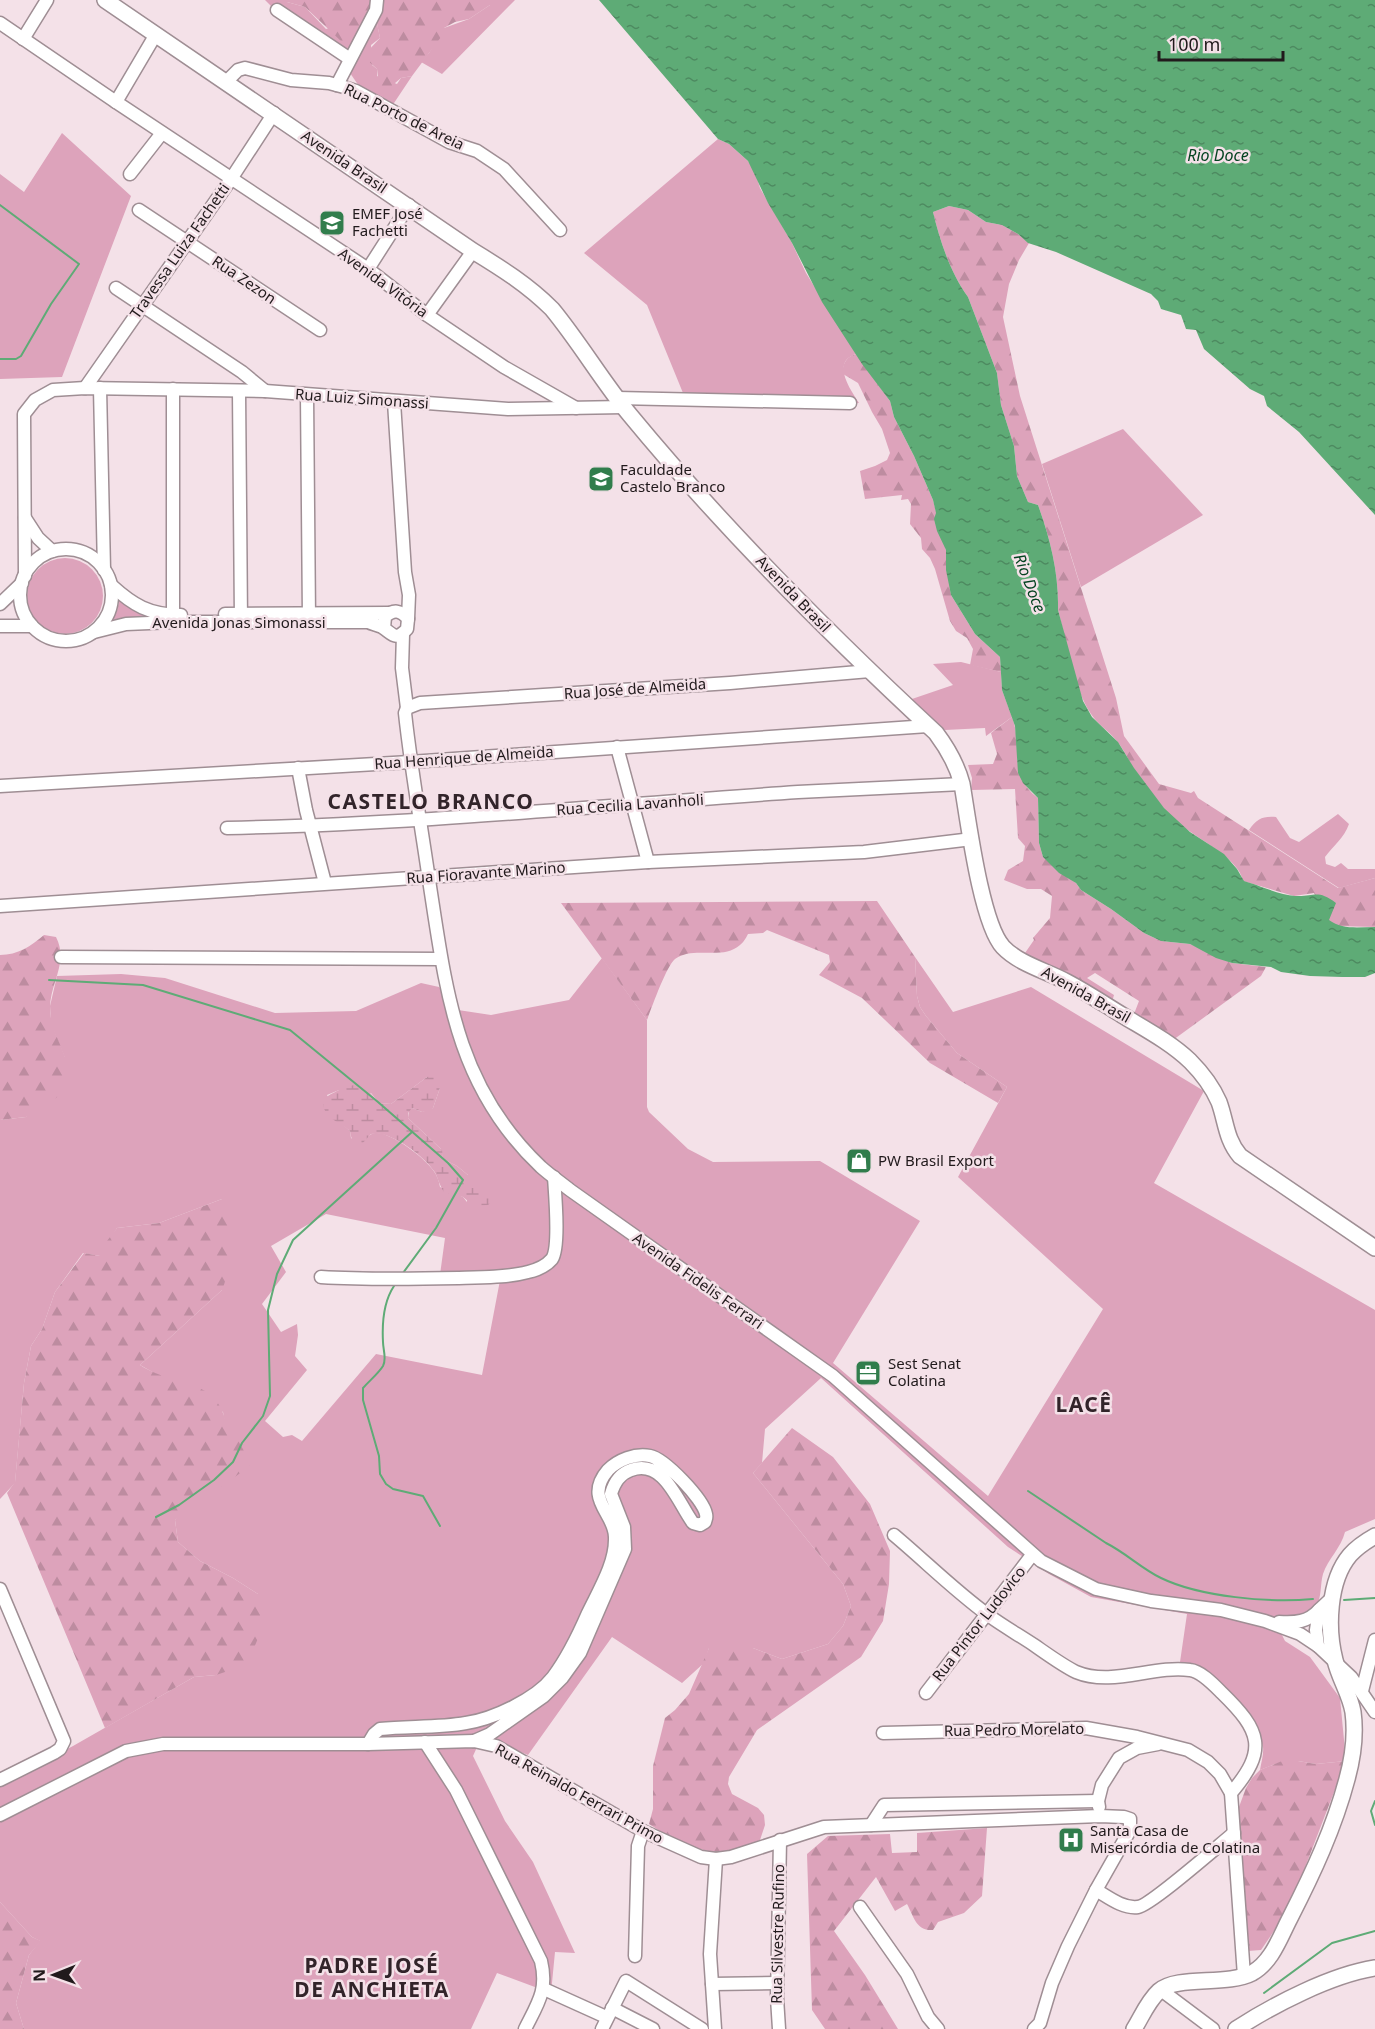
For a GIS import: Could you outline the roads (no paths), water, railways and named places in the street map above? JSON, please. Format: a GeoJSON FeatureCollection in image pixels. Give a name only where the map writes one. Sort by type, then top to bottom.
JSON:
{"type":"FeatureCollection","features":[{"type":"Feature","properties":{"kind":"main road","name":"Avenida Brasil"},"geometry":{"type":"LineString","coordinates":[[105,0],[520,282],[552,309],[621,402],[715,513],[833,635],[942,741],[951,754],[962,784],[989,918],[1003,947],[1033,966],[1067,982],[1153,1034],[1190,1061],[1213,1090],[1219,1102],[1228,1137],[1240,1156],[1375,1248]]}},
{"type":"Feature","properties":{"kind":"main road"},"geometry":{"type":"LineString","coordinates":[[1134,2029],[1150,2002],[1161,1990],[1172,1985],[1244,1976],[1259,1967],[1274,1949],[1321,1855],[1347,1780],[1354,1748],[1353,1710],[1335,1663],[1331,1630],[1333,1596],[1348,1557],[1375,1536]]}},
{"type":"Feature","properties":{"kind":"main road"},"geometry":{"type":"LineString","coordinates":[[1236,2029],[1257,2016],[1311,1990],[1344,1976],[1375,1968]]}},
{"type":"Feature","properties":{"kind":"street"},"geometry":{"type":"LineString","coordinates":[[23,39],[47,0]]}},
{"type":"Feature","properties":{"kind":"street"},"geometry":{"type":"LineString","coordinates":[[337,85],[376,10],[377,0]]}},
{"type":"Feature","properties":{"kind":"street"},"geometry":{"type":"LineString","coordinates":[[277,10],[350,60]]}},
{"type":"Feature","properties":{"kind":"street","name":"Avenida Vitória"},"geometry":{"type":"LineString","coordinates":[[0,23],[231,179],[368,268],[427,315],[504,367],[577,409]]}},
{"type":"Feature","properties":{"kind":"street"},"geometry":{"type":"LineString","coordinates":[[116,102],[156,34]]}},
{"type":"Feature","properties":{"kind":"street","name":"Rua Porto de Areia"},"geometry":{"type":"LineString","coordinates":[[226,82],[238,70],[245,68],[291,80],[337,85],[356,92],[449,142],[477,151],[492,159],[534,200],[560,230]]}},
{"type":"Feature","properties":{"kind":"street","name":"Travessa Luiza Fachetti"},"geometry":{"type":"LineString","coordinates":[[85,387],[274,114]]}},
{"type":"Feature","properties":{"kind":"street"},"geometry":{"type":"LineString","coordinates":[[130,174],[162,133]]}},
{"type":"Feature","properties":{"kind":"street"},"geometry":{"type":"LineString","coordinates":[[368,268],[409,206]]}},
{"type":"Feature","properties":{"kind":"street","name":"Rua Zezon"},"geometry":{"type":"LineString","coordinates":[[139,210],[320,330]]}},
{"type":"Feature","properties":{"kind":"street"},"geometry":{"type":"LineString","coordinates":[[427,315],[472,251]]}},
{"type":"Feature","properties":{"kind":"street"},"geometry":{"type":"LineString","coordinates":[[116,288],[242,372],[265,391]]}},
{"type":"Feature","properties":{"kind":"street","name":"Rua Luiz Simonassi"},"geometry":{"type":"LineString","coordinates":[[23,579],[24,414],[35,400],[52,390],[85,387],[265,391],[508,409],[577,409],[621,402],[850,403]]}},
{"type":"Feature","properties":{"kind":"street"},"geometry":{"type":"LineString","coordinates":[[100,388],[104,570]]}},
{"type":"Feature","properties":{"kind":"street"},"geometry":{"type":"LineString","coordinates":[[173,389],[173,618]]}},
{"type":"Feature","properties":{"kind":"street"},"geometry":{"type":"LineString","coordinates":[[239,391],[241,618]]}},
{"type":"Feature","properties":{"kind":"street"},"geometry":{"type":"LineString","coordinates":[[307,395],[309,618]]}},
{"type":"Feature","properties":{"kind":"street"},"geometry":{"type":"LineString","coordinates":[[394,402],[405,572],[409,595],[409,624],[403,633],[393,635],[384,628],[384,623],[400,595],[405,572]]}},
{"type":"Feature","properties":{"kind":"street"},"geometry":{"type":"LineString","coordinates":[[25,518],[38,538],[52,551]]}},
{"type":"Feature","properties":{"kind":"street"},"geometry":{"type":"LineString","coordinates":[[89,555],[103,544]]}},
{"type":"Feature","properties":{"kind":"street"},"geometry":{"type":"LineString","coordinates":[[0,604],[23,579],[33,563],[52,551],[75,550],[89,555],[104,570],[111,585],[110,607],[104,621],[93,632],[80,639],[58,640],[44,635],[32,626],[22,606],[23,579]]}},
{"type":"Feature","properties":{"kind":"street","name":"Avenida Jonas Simonassi"},"geometry":{"type":"LineString","coordinates":[[111,585],[135,605],[173,618]]}},
{"type":"Feature","properties":{"kind":"street"},"geometry":{"type":"LineString","coordinates":[[391,612],[399,611],[408,619]]}},
{"type":"Feature","properties":{"kind":"street","name":"Avenida Jonas Simonassi"},"geometry":{"type":"LineString","coordinates":[[309,618],[391,612]]}},
{"type":"Feature","properties":{"kind":"street","name":"Avenida Jonas Simonassi"},"geometry":{"type":"LineString","coordinates":[[93,632],[126,624],[173,618],[309,618],[368,622],[384,628]]}},
{"type":"Feature","properties":{"kind":"street"},"geometry":{"type":"LineString","coordinates":[[0,626],[32,626]]}},
{"type":"Feature","properties":{"kind":"street","name":"Avenida Fidelis Ferrari"},"geometry":{"type":"LineString","coordinates":[[403,633],[402,668],[410,762],[441,959],[458,1034],[480,1086],[511,1132],[542,1167],[679,1268],[833,1376],[1032,1555],[1096,1589],[1151,1601],[1221,1610],[1265,1621],[1300,1634],[1318,1646],[1351,1677],[1375,1712]]}},
{"type":"Feature","properties":{"kind":"street","name":"Rua José de Almeida"},"geometry":{"type":"LineString","coordinates":[[406,710],[420,703],[730,683],[870,671]]}},
{"type":"Feature","properties":{"kind":"street","name":"Rua Henrique de Almeida"},"geometry":{"type":"LineString","coordinates":[[0,786],[410,762],[928,726]]}},
{"type":"Feature","properties":{"kind":"street"},"geometry":{"type":"LineString","coordinates":[[617,747],[648,862]]}},
{"type":"Feature","properties":{"kind":"street"},"geometry":{"type":"LineString","coordinates":[[298,768],[325,883]]}},
{"type":"Feature","properties":{"kind":"street","name":"Rua Cecilia Lavanholi"},"geometry":{"type":"LineString","coordinates":[[227,828],[419,820],[798,792],[962,784]]}},
{"type":"Feature","properties":{"kind":"street","name":"Rua Fioravante Marino"},"geometry":{"type":"LineString","coordinates":[[0,906],[648,862],[864,852],[972,839]]}},
{"type":"Feature","properties":{"kind":"street"},"geometry":{"type":"LineString","coordinates":[[61,957],[441,959]]}},
{"type":"Feature","properties":{"kind":"street"},"geometry":{"type":"LineString","coordinates":[[321,1277],[366,1280],[422,1279],[508,1276],[536,1270],[546,1265],[553,1257],[556,1242],[554,1177]]}},
{"type":"Feature","properties":{"kind":"street"},"geometry":{"type":"LineString","coordinates":[[368,1744],[380,1729],[474,1722],[499,1714],[527,1698],[551,1679],[568,1655],[601,1585],[615,1546],[614,1528],[601,1505],[599,1489],[602,1479],[618,1461],[649,1456],[661,1462],[703,1506],[707,1517],[705,1522],[700,1525],[693,1523],[666,1481],[654,1471],[645,1468],[630,1470],[618,1478],[611,1494],[624,1527],[625,1549],[580,1653],[562,1678],[544,1696],[490,1734],[473,1741],[474,1722]]}},
{"type":"Feature","properties":{"kind":"street"},"geometry":{"type":"LineString","coordinates":[[601,1505],[607,1500],[614,1503]]}},
{"type":"Feature","properties":{"kind":"street"},"geometry":{"type":"LineString","coordinates":[[894,1535],[987,1614],[1077,1672],[1096,1677],[1159,1670],[1193,1670],[1214,1685],[1236,1706],[1256,1739],[1254,1762],[1246,1776],[1231,1793],[1244,1976]]}},
{"type":"Feature","properties":{"kind":"street","name":"Rua Pintor Ludovico"},"geometry":{"type":"LineString","coordinates":[[926,1693],[1032,1555]]}},
{"type":"Feature","properties":{"kind":"street"},"geometry":{"type":"LineString","coordinates":[[0,1589],[64,1742],[54,1753],[0,1780]]}},
{"type":"Feature","properties":{"kind":"street","name":"Avenida Fidelis Ferrari"},"geometry":{"type":"LineString","coordinates":[[1265,1621],[1298,1622],[1312,1617],[1333,1596]]}},
{"type":"Feature","properties":{"kind":"street"},"geometry":{"type":"LineString","coordinates":[[1318,1646],[1316,1630],[1319,1610]]}},
{"type":"Feature","properties":{"kind":"street"},"geometry":{"type":"LineString","coordinates":[[1362,1691],[1375,1640]]}},
{"type":"Feature","properties":{"kind":"street","name":"Rua Pedro Morelato"},"geometry":{"type":"LineString","coordinates":[[883,1733],[1086,1728],[1166,1743],[1188,1750],[1209,1762],[1220,1774],[1231,1793]]}},
{"type":"Feature","properties":{"kind":"street","name":"Rua Reinaldo Ferrari Primo"},"geometry":{"type":"LineString","coordinates":[[3,1810],[126,1750],[147,1745],[473,1741],[496,1746],[643,1831],[701,1857],[716,1859],[731,1857],[824,1827],[1124,1816],[1130,1819],[1130,1830],[1096,1890]]}},
{"type":"Feature","properties":{"kind":"street"},"geometry":{"type":"LineString","coordinates":[[425,1742],[456,1790],[541,1961],[544,1989],[525,2029]]}},
{"type":"Feature","properties":{"kind":"street"},"geometry":{"type":"LineString","coordinates":[[1100,1816],[1098,1801],[1102,1785],[1119,1758],[1137,1748],[1166,1743]]}},
{"type":"Feature","properties":{"kind":"street"},"geometry":{"type":"LineString","coordinates":[[871,1825],[884,1805],[1098,1801]]}},
{"type":"Feature","properties":{"kind":"street"},"geometry":{"type":"LineString","coordinates":[[635,1956],[639,1846],[643,1831]]}},
{"type":"Feature","properties":{"kind":"street"},"geometry":{"type":"LineString","coordinates":[[1034,2029],[1040,2023],[1052,1983],[1096,1890],[1127,1907],[1141,1907],[1234,1833]]}},
{"type":"Feature","properties":{"kind":"street","name":"Rua Silvestre Rufino"},"geometry":{"type":"LineString","coordinates":[[778,2029],[780,1840]]}},
{"type":"Feature","properties":{"kind":"street"},"geometry":{"type":"LineString","coordinates":[[715,2029],[710,1954],[716,1859]]}},
{"type":"Feature","properties":{"kind":"street"},"geometry":{"type":"LineString","coordinates":[[860,1907],[907,1974],[928,2017],[938,2029]]}},
{"type":"Feature","properties":{"kind":"street"},"geometry":{"type":"LineString","coordinates":[[607,2018],[626,1981],[702,2029]]}},
{"type":"Feature","properties":{"kind":"street"},"geometry":{"type":"LineString","coordinates":[[712,1984],[777,1983]]}},
{"type":"Feature","properties":{"kind":"street"},"geometry":{"type":"LineString","coordinates":[[544,1989],[607,2018],[653,2029]]}},
{"type":"Feature","properties":{"kind":"street"},"geometry":{"type":"LineString","coordinates":[[1161,1990],[1213,2029]]}},
{"type":"Feature","properties":{"kind":"water","name":"Rio Doce"},"geometry":{"type":"Polygon","coordinates":[[[599,0],[1375,0],[1375,515],[1299,432],[1267,406],[1264,396],[1250,389],[1204,349],[1196,330],[1186,329],[1181,315],[1161,309],[1158,301],[1151,294],[1056,252],[1028,243],[1002,225],[986,222],[968,210],[949,206],[933,212],[946,256],[968,297],[997,373],[1001,405],[1014,446],[1017,476],[1028,502],[1038,505],[1046,530],[1055,569],[1058,610],[1083,701],[1092,717],[1118,742],[1164,808],[1190,832],[1224,854],[1244,881],[1289,895],[1324,896],[1336,903],[1329,920],[1351,927],[1375,927],[1375,973],[1365,977],[1342,977],[1281,972],[1271,967],[1232,963],[1216,958],[1190,944],[1161,941],[1144,933],[1081,890],[1076,883],[1059,873],[1043,857],[1039,843],[1038,798],[1023,783],[1018,773],[1015,726],[1002,690],[1000,657],[975,634],[951,595],[946,570],[946,550],[937,531],[933,500],[894,417],[890,401],[862,364],[822,302],[792,243],[768,203],[748,161],[729,144],[718,139],[599,0]]]}},
{"type":"Feature","properties":{"kind":"waterway"},"geometry":{"type":"LineString","coordinates":[[0,205],[79,264],[51,304],[21,356],[16,359],[0,359]]}},
{"type":"Feature","properties":{"kind":"waterway"},"geometry":{"type":"LineString","coordinates":[[49,980],[143,985],[290,1030],[378,1102],[448,1163],[463,1180],[436,1228],[403,1273]]}},
{"type":"Feature","properties":{"kind":"waterway"},"geometry":{"type":"LineString","coordinates":[[156,1517],[179,1505],[214,1480],[233,1462],[242,1443],[263,1416],[270,1396],[268,1310],[277,1274],[293,1240],[412,1132]]}},
{"type":"Feature","properties":{"kind":"waterway"},"geometry":{"type":"LineString","coordinates":[[394,1286],[383,1320],[384,1363],[379,1372],[363,1388],[363,1400],[379,1456],[380,1474],[386,1484],[393,1489],[423,1496],[440,1526]]}},
{"type":"Feature","properties":{"kind":"waterway"},"geometry":{"type":"LineString","coordinates":[[1028,1491],[1147,1570],[1177,1585],[1236,1597],[1277,1600],[1313,1599]]}},
{"type":"Feature","properties":{"kind":"waterway"},"geometry":{"type":"LineString","coordinates":[[1344,1600],[1375,1598]]}},
{"type":"Feature","properties":{"kind":"waterway"},"geometry":{"type":"LineString","coordinates":[[1375,1801],[1371,1811],[1375,1825]]}},
{"type":"Feature","properties":{"kind":"waterway"},"geometry":{"type":"LineString","coordinates":[[1264,1993],[1332,1943],[1375,1931]]}},
{"type":"Feature","properties":{"kind":"place","name":"EMEF José Fachetti"},"geometry":{"type":"Point","coordinates":[332,223]}},
{"type":"Feature","properties":{"kind":"place","name":"Faculdade Castelo Branco"},"geometry":{"type":"Point","coordinates":[601,479]}},
{"type":"Feature","properties":{"kind":"place","name":"PW Brasil Export"},"geometry":{"type":"Point","coordinates":[859,1161]}},
{"type":"Feature","properties":{"kind":"place","name":"Sest Senat Colatina"},"geometry":{"type":"Point","coordinates":[868,1373]}},
{"type":"Feature","properties":{"kind":"place","name":"Santa Casa de Misericórdia de Colatina"},"geometry":{"type":"Point","coordinates":[1071,1840]}},
{"type":"Feature","properties":{"kind":"district","name":"CASTELO BRANCO"},"geometry":{"type":"Point","coordinates":[431,802]}},
{"type":"Feature","properties":{"kind":"district","name":"LACÊ"},"geometry":{"type":"Point","coordinates":[1084,1405]}},
{"type":"Feature","properties":{"kind":"district","name":"PADRE JOSÉ DE ANCHIETA"},"geometry":{"type":"Point","coordinates":[372,1978]}}]}
